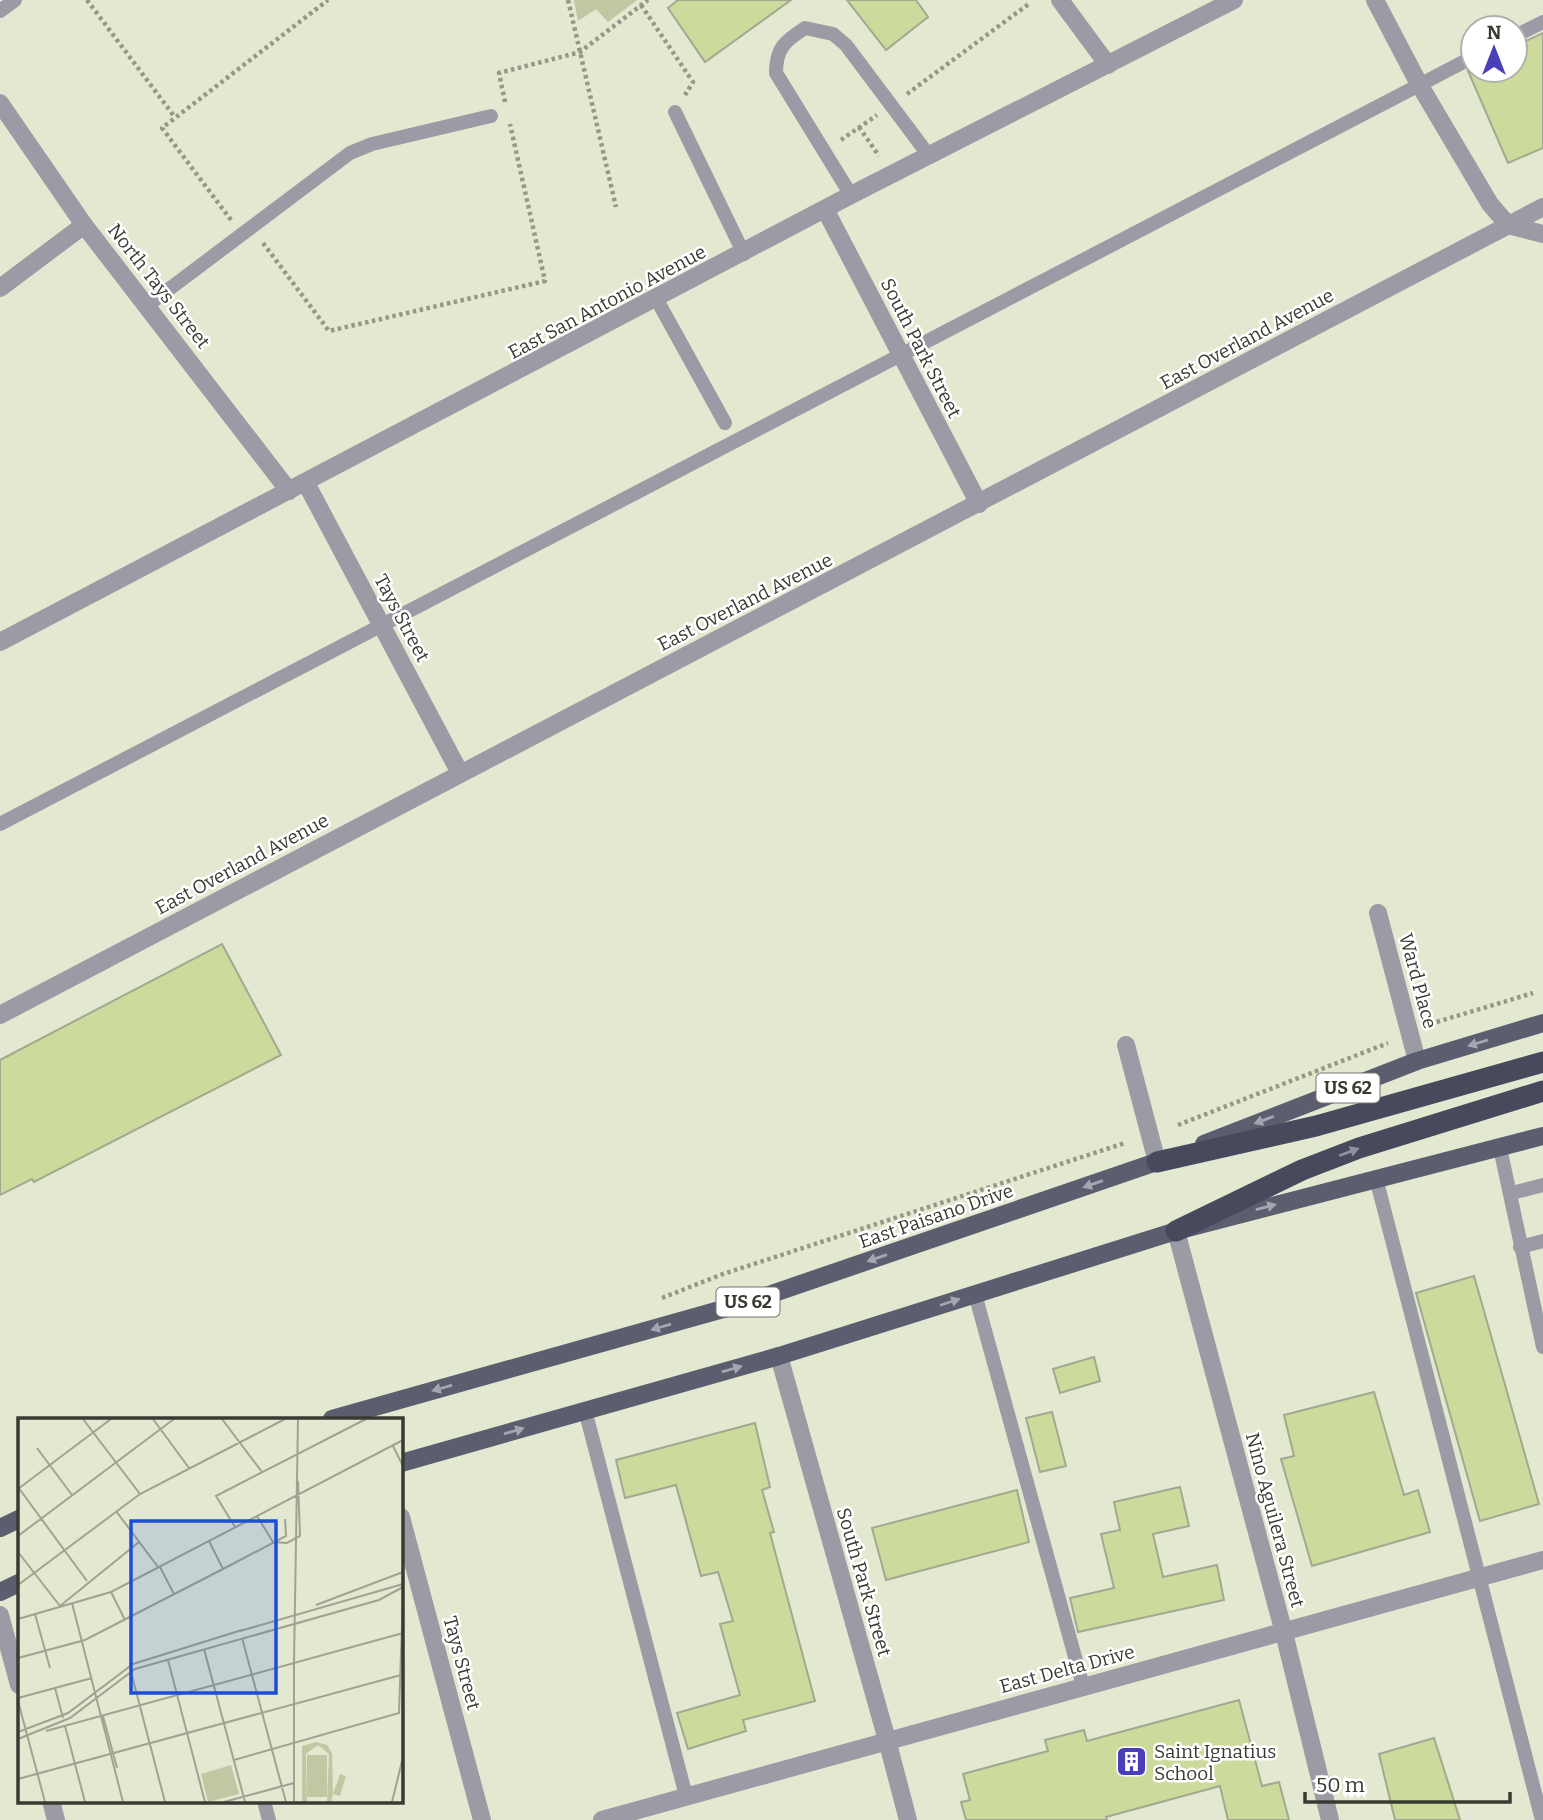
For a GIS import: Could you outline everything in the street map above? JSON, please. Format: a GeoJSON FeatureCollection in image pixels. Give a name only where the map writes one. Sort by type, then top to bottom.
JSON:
{"type":"FeatureCollection","features":[{"type":"Feature","properties":{"kind":"highway"},"geometry":{"type":"LineString","coordinates":[[1157,1162],[1316,1126],[1543,1062]]}},
{"type":"Feature","properties":{"kind":"highway"},"geometry":{"type":"LineString","coordinates":[[1176,1231],[1302,1170],[1359,1147],[1543,1091]]}},
{"type":"Feature","properties":{"kind":"main road","name":"East Paisano Drive"},"geometry":{"type":"LineString","coordinates":[[336,1418],[748,1302],[1157,1162],[1417,1061],[1543,1023]]}},
{"type":"Feature","properties":{"kind":"main road"},"geometry":{"type":"LineString","coordinates":[[402,1463],[779,1356],[1176,1231],[1543,1136]]}},
{"type":"Feature","properties":{"kind":"main road"},"geometry":{"type":"LineString","coordinates":[[0,1528],[18,1519]]}},
{"type":"Feature","properties":{"kind":"main road"},"geometry":{"type":"LineString","coordinates":[[0,1592],[18,1583]]}},
{"type":"Feature","properties":{"kind":"street"},"geometry":{"type":"LineString","coordinates":[[1060,0],[1108,65]]}},
{"type":"Feature","properties":{"kind":"street","name":"East San Antonio Avenue"},"geometry":{"type":"LineString","coordinates":[[0,642],[657,300],[826,211],[851,195],[1234,0]]}},
{"type":"Feature","properties":{"kind":"street"},"geometry":{"type":"LineString","coordinates":[[1376,0],[1419,84],[1490,204],[1508,225],[1543,234]]}},
{"type":"Feature","properties":{"kind":"street","name":"North Tays Street"},"geometry":{"type":"LineString","coordinates":[[0,103],[85,225],[289,491]]}},
{"type":"Feature","properties":{"kind":"street","name":"East Overland Avenue"},"geometry":{"type":"LineString","coordinates":[[0,1015],[1543,207]]}},
{"type":"Feature","properties":{"kind":"street","name":"South Park Street"},"geometry":{"type":"LineString","coordinates":[[826,211],[979,504]]}},
{"type":"Feature","properties":{"kind":"street"},"geometry":{"type":"LineString","coordinates":[[0,288],[85,225]]}},
{"type":"Feature","properties":{"kind":"street","name":"Tays Street"},"geometry":{"type":"LineString","coordinates":[[306,483],[460,773]]}},
{"type":"Feature","properties":{"kind":"street","name":"Ward Place"},"geometry":{"type":"LineString","coordinates":[[1378,913],[1417,1061]]}},
{"type":"Feature","properties":{"kind":"street"},"geometry":{"type":"LineString","coordinates":[[1126,1045],[1157,1162]]}},
{"type":"Feature","properties":{"kind":"street","name":"Nino Aguilera Street"},"geometry":{"type":"LineString","coordinates":[[1176,1231],[1284,1633],[1330,1820]]}},
{"type":"Feature","properties":{"kind":"street","name":"South Park Street"},"geometry":{"type":"LineString","coordinates":[[779,1356],[908,1820]]}},
{"type":"Feature","properties":{"kind":"street","name":"Tays Street"},"geometry":{"type":"LineString","coordinates":[[402,1521],[482,1820]]}},
{"type":"Feature","properties":{"kind":"street","name":"East Delta Drive"},"geometry":{"type":"LineString","coordinates":[[602,1820],[1543,1560]]}},
{"type":"Feature","properties":{"kind":"street"},"geometry":{"type":"LineString","coordinates":[[0,1615],[14,1642],[18,1676]]}},
{"type":"Feature","properties":{"kind":"street"},"geometry":{"type":"LineString","coordinates":[[51,1802],[56,1820]]}},
{"type":"Feature","properties":{"kind":"lane"},"geometry":{"type":"LineString","coordinates":[[0,11],[16,0]]}},
{"type":"Feature","properties":{"kind":"lane"},"geometry":{"type":"LineString","coordinates":[[851,195],[776,73],[776,53],[787,39],[805,29],[833,34],[846,45],[930,157]]}},
{"type":"Feature","properties":{"kind":"lane"},"geometry":{"type":"LineString","coordinates":[[0,824],[381,624],[902,357],[1459,64]]}},
{"type":"Feature","properties":{"kind":"lane"},"geometry":{"type":"LineString","coordinates":[[675,112],[744,254]]}},
{"type":"Feature","properties":{"kind":"lane"},"geometry":{"type":"LineString","coordinates":[[148,305],[350,153],[372,144],[491,117]]}},
{"type":"Feature","properties":{"kind":"lane"},"geometry":{"type":"LineString","coordinates":[[657,300],[725,423]]}},
{"type":"Feature","properties":{"kind":"lane"},"geometry":{"type":"LineString","coordinates":[[1500,1147],[1512,1193],[1520,1247],[1543,1348]]}},
{"type":"Feature","properties":{"kind":"lane"},"geometry":{"type":"LineString","coordinates":[[1376,1178],[1542,1820]]}},
{"type":"Feature","properties":{"kind":"lane"},"geometry":{"type":"LineString","coordinates":[[1512,1193],[1543,1185]]}},
{"type":"Feature","properties":{"kind":"lane"},"geometry":{"type":"LineString","coordinates":[[1520,1247],[1543,1241]]}},
{"type":"Feature","properties":{"kind":"lane"},"geometry":{"type":"LineString","coordinates":[[975,1294],[1083,1686]]}},
{"type":"Feature","properties":{"kind":"lane"},"geometry":{"type":"LineString","coordinates":[[585,1410],[686,1796]]}},
{"type":"Feature","properties":{"kind":"lane"},"geometry":{"type":"LineString","coordinates":[[264,1802],[269,1820]]}},
{"type":"Feature","properties":{"kind":"path"},"geometry":{"type":"LineString","coordinates":[[87,0],[174,116]]}},
{"type":"Feature","properties":{"kind":"path"},"geometry":{"type":"LineString","coordinates":[[231,221],[162,128],[174,116],[328,0]]}},
{"type":"Feature","properties":{"kind":"path"},"geometry":{"type":"LineString","coordinates":[[568,0],[616,207]]}},
{"type":"Feature","properties":{"kind":"path"},"geometry":{"type":"LineString","coordinates":[[260,240],[329,331],[544,281],[499,73],[580,52],[648,0]]}},
{"type":"Feature","properties":{"kind":"path"},"geometry":{"type":"LineString","coordinates":[[824,151],[891,106],[1030,3]]}},
{"type":"Feature","properties":{"kind":"path"},"geometry":{"type":"LineString","coordinates":[[641,5],[692,82],[675,112]]}},
{"type":"Feature","properties":{"kind":"path"},"geometry":{"type":"LineString","coordinates":[[859,127],[880,156]]}},
{"type":"Feature","properties":{"kind":"path"},"geometry":{"type":"LineString","coordinates":[[1429,1024],[1533,993]]}},
{"type":"Feature","properties":{"kind":"path"},"geometry":{"type":"LineString","coordinates":[[1178,1125],[1388,1043]]}},
{"type":"Feature","properties":{"kind":"path"},"geometry":{"type":"LineString","coordinates":[[662,1298],[723,1274],[1125,1143]]}},
{"type":"Feature","properties":{"kind":"green space"},"geometry":{"type":"Polygon","coordinates":[[[574,0],[637,0],[608,22],[596,9],[578,21],[574,0]]]}},
{"type":"Feature","properties":{"kind":"building"},"geometry":{"type":"Polygon","coordinates":[[[678,0],[791,0],[705,62],[668,8],[678,0]]]}},
{"type":"Feature","properties":{"kind":"building"},"geometry":{"type":"Polygon","coordinates":[[[847,0],[916,0],[928,17],[886,50],[847,0]]]}},
{"type":"Feature","properties":{"kind":"building"},"geometry":{"type":"Polygon","coordinates":[[[1543,33],[1543,148],[1508,163],[1474,84],[1529,84],[1529,40],[1543,33]]]}},
{"type":"Feature","properties":{"kind":"building"},"geometry":{"type":"Polygon","coordinates":[[[222,944],[281,1055],[34,1182],[32,1179],[0,1195],[0,1060],[222,944]]]}},
{"type":"Feature","properties":{"kind":"building"},"geometry":{"type":"Polygon","coordinates":[[[1474,1276],[1539,1504],[1480,1521],[1416,1293],[1474,1276]]]}},
{"type":"Feature","properties":{"kind":"building"},"geometry":{"type":"Polygon","coordinates":[[[1094,1357],[1100,1381],[1060,1393],[1053,1369],[1094,1357]]]}},
{"type":"Feature","properties":{"kind":"building"},"geometry":{"type":"Polygon","coordinates":[[[1374,1392],[1404,1495],[1418,1490],[1430,1532],[1312,1566],[1281,1459],[1294,1456],[1284,1415],[1374,1392]]]}},
{"type":"Feature","properties":{"kind":"building"},"geometry":{"type":"Polygon","coordinates":[[[1052,1412],[1066,1466],[1040,1472],[1026,1418],[1052,1412]]]}},
{"type":"Feature","properties":{"kind":"building"},"geometry":{"type":"Polygon","coordinates":[[[755,1423],[770,1487],[762,1490],[774,1532],[770,1533],[815,1701],[743,1720],[746,1731],[688,1749],[677,1713],[740,1695],[720,1624],[733,1621],[718,1572],[701,1576],[676,1485],[625,1498],[616,1460],[755,1423]]]}},
{"type":"Feature","properties":{"kind":"building"},"geometry":{"type":"Polygon","coordinates":[[[1180,1487],[1189,1526],[1153,1534],[1163,1577],[1217,1565],[1224,1600],[1078,1632],[1070,1598],[1114,1588],[1101,1534],[1120,1530],[1114,1502],[1180,1487]]]}},
{"type":"Feature","properties":{"kind":"building"},"geometry":{"type":"Polygon","coordinates":[[[1017,1490],[1029,1542],[886,1580],[872,1528],[1017,1490]]]}},
{"type":"Feature","properties":{"kind":"building","name":"Saint Ignatius School"},"geometry":{"type":"Polygon","coordinates":[[[1239,1700],[1262,1786],[1279,1782],[1289,1820],[1228,1820],[1220,1786],[1106,1817],[1107,1820],[966,1820],[961,1802],[970,1800],[963,1774],[1048,1751],[1045,1740],[1084,1730],[1087,1741],[1239,1700]]]}},
{"type":"Feature","properties":{"kind":"building"},"geometry":{"type":"Polygon","coordinates":[[[1434,1738],[1460,1820],[1395,1820],[1379,1754],[1434,1738]]]}},
{"type":"Feature","properties":{"kind":"place","name":"Saint Ignatius School"},"geometry":{"type":"Point","coordinates":[1131,1762]}}]}
